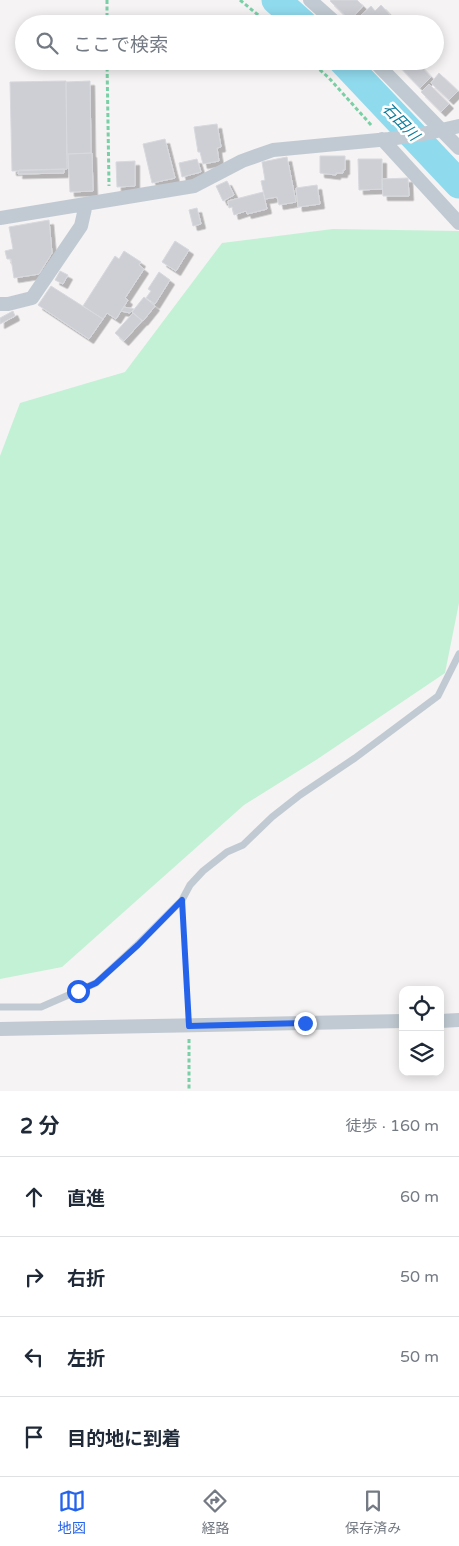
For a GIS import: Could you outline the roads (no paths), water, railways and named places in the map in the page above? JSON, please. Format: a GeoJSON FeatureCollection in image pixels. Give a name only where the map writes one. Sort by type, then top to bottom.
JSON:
{"type":"FeatureCollection","features":[{"type":"Feature","properties":{"kind":"street"},"geometry":{"type":"LineString","coordinates":[[310,0],[327,15]]}},
{"type":"Feature","properties":{"kind":"street"},"geometry":{"type":"LineString","coordinates":[[383,70],[459,148]]}},
{"type":"Feature","properties":{"kind":"street"},"geometry":{"type":"LineString","coordinates":[[0,218],[194,186],[242,161],[273,150],[386,139],[459,126]]}},
{"type":"Feature","properties":{"kind":"street"},"geometry":{"type":"LineString","coordinates":[[386,139],[459,223]]}},
{"type":"Feature","properties":{"kind":"street"},"geometry":{"type":"LineString","coordinates":[[0,304],[32,298],[81,226],[86,204]]}},
{"type":"Feature","properties":{"kind":"street"},"geometry":{"type":"LineString","coordinates":[[444,1021],[459,1020]]}},
{"type":"Feature","properties":{"kind":"street"},"geometry":{"type":"LineString","coordinates":[[0,1030],[399,1021]]}},
{"type":"Feature","properties":{"kind":"lane"},"geometry":{"type":"LineString","coordinates":[[0,1007],[41,1006],[96,983],[138,945],[182,900],[190,885],[203,871],[227,852],[243,845],[272,817],[300,794],[355,758],[438,696],[459,654]]}},
{"type":"Feature","properties":{"kind":"waterway","name":"石田川"},"geometry":{"type":"LineString","coordinates":[[276,0],[293,15]]}},
{"type":"Feature","properties":{"kind":"waterway","name":"石田川"},"geometry":{"type":"LineString","coordinates":[[351,70],[459,184]]}}]}
